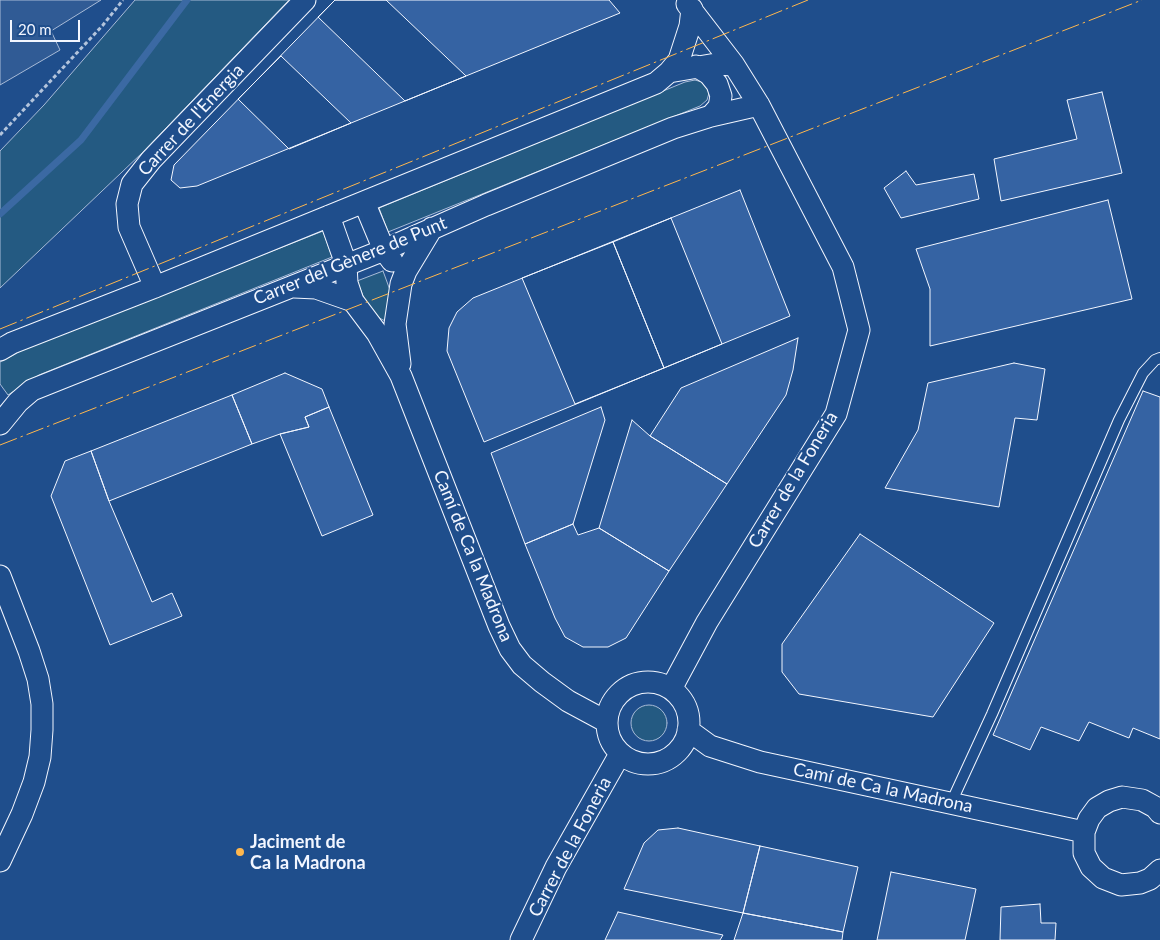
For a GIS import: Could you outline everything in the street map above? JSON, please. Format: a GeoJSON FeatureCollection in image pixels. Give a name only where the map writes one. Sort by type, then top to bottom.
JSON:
{"type":"FeatureCollection","features":[{"type":"Feature","properties":{"kind":"street","name":"Carrer de l'Energia"},"geometry":{"type":"LineString","coordinates":[[155,287],[129,227],[127,204],[132,184],[151,160],[306,0]]}},
{"type":"Feature","properties":{"kind":"street"},"geometry":{"type":"LineString","coordinates":[[0,350],[12,343],[155,287],[656,82],[670,72],[679,60],[685,47],[690,26],[688,4]]}},
{"type":"Feature","properties":{"kind":"street","name":"Carrer de la Foneria"},"geometry":{"type":"LineString","coordinates":[[671,689],[707,622],[836,414],[859,330],[843,267],[759,106],[734,65],[688,4]]}},
{"type":"Feature","properties":{"kind":"street"},"geometry":{"type":"LineString","coordinates":[[670,72],[696,66],[734,65]]}},
{"type":"Feature","properties":{"kind":"street"},"geometry":{"type":"LineString","coordinates":[[696,66],[709,74],[717,84],[720,96],[719,107],[711,116]]}},
{"type":"Feature","properties":{"kind":"street","name":"Carrer del Gènere de Punt"},"geometry":{"type":"LineString","coordinates":[[0,424],[18,402],[32,390],[384,250],[432,228],[673,128],[711,116],[759,106]]}},
{"type":"Feature","properties":{"kind":"street","name":"Camí de Ca la Madrona"},"geometry":{"type":"LineString","coordinates":[[364,202],[384,250],[395,264],[401,284]]}},
{"type":"Feature","properties":{"kind":"street","name":"Camí de Ca la Madrona"},"geometry":{"type":"LineString","coordinates":[[329,216],[346,264],[347,283],[353,301],[378,333],[401,376],[499,626],[510,649],[522,665],[542,682],[568,701],[607,722]]}},
{"type":"Feature","properties":{"kind":"street","name":"Camí de Ca la Madrona"},"geometry":{"type":"LineString","coordinates":[[401,376],[395,324],[401,284],[406,271],[432,228]]}},
{"type":"Feature","properties":{"kind":"street"},"geometry":{"type":"LineString","coordinates":[[289,287],[316,288],[353,301]]}},
{"type":"Feature","properties":{"kind":"street"},"geometry":{"type":"LineString","coordinates":[[0,576],[29,651],[38,679],[42,704],[40,757],[34,782],[22,814],[0,861]]}},
{"type":"Feature","properties":{"kind":"street"},"geometry":{"type":"LineString","coordinates":[[640,683],[662,684],[671,689],[678,695],[687,711],[688,730],[685,741],[678,750],[670,758],[648,764],[637,762],[620,754],[609,736],[607,722],[613,701],[630,686],[640,683]]}},
{"type":"Feature","properties":{"kind":"street","name":"Camí de Ca la Madrona"},"geometry":{"type":"LineString","coordinates":[[688,730],[710,746],[760,762],[1084,832]]}},
{"type":"Feature","properties":{"kind":"street","name":"Carrer de la Foneria"},"geometry":{"type":"LineString","coordinates":[[521,940],[556,867],[620,754]]}},
{"type":"Feature","properties":{"kind":"street"},"geometry":{"type":"LineString","coordinates":[[1158,805],[1122,797],[1109,801],[1097,808],[1089,819],[1084,832],[1084,853],[1092,867],[1103,878],[1121,885],[1140,883],[1150,879],[1160,870]]}},
{"type":"Feature","properties":{"kind":"lane"},"geometry":{"type":"LineString","coordinates":[[951,803],[992,714],[1119,420],[1143,373],[1155,360],[1160,358]]}},
{"type":"Feature","properties":{"kind":"path"},"geometry":{"type":"LineString","coordinates":[[0,135],[103,25],[123,0]]}},
{"type":"Feature","properties":{"kind":"shaded area"},"geometry":{"type":"Polygon","coordinates":[[[0,0],[101,0],[51,31],[60,50],[0,85],[0,0]]]}},
{"type":"Feature","properties":{"kind":"shaded area"},"geometry":{"type":"Polygon","coordinates":[[[135,0],[289,0],[142,153],[0,288],[0,151],[44,105],[135,0]]]}},
{"type":"Feature","properties":{"kind":"shaded area"},"geometry":{"type":"Polygon","coordinates":[[[695,80],[705,83],[709,93],[707,100],[700,106],[388,232],[379,208],[685,82],[695,80]]]}},
{"type":"Feature","properties":{"kind":"shaded area"},"geometry":{"type":"Polygon","coordinates":[[[323,231],[332,257],[39,375],[8,395],[0,384],[0,362],[26,348],[323,231]]]}},
{"type":"Feature","properties":{"kind":"shaded area"},"geometry":{"type":"Polygon","coordinates":[[[383,271],[394,301],[387,322],[370,313],[357,281],[383,271]]]}},
{"type":"Feature","properties":{"kind":"shaded area"},"geometry":{"type":"Polygon","coordinates":[[[649,705],[661,711],[667,723],[661,735],[649,741],[637,735],[631,723],[637,711],[649,705]]]}},
{"type":"Feature","properties":{"kind":"building"},"geometry":{"type":"Polygon","coordinates":[[[335,0],[609,0],[620,13],[197,186],[180,188],[171,180],[174,165],[335,0]]]}},
{"type":"Feature","properties":{"kind":"building"},"geometry":{"type":"Polygon","coordinates":[[[335,0],[386,0],[466,76],[405,101],[318,17],[335,0]]]}},
{"type":"Feature","properties":{"kind":"building"},"geometry":{"type":"Polygon","coordinates":[[[281,56],[351,123],[289,149],[238,99],[281,56]]]}},
{"type":"Feature","properties":{"kind":"building"},"geometry":{"type":"Polygon","coordinates":[[[1102,92],[1122,173],[1001,201],[994,159],[1077,139],[1067,100],[1102,92]]]}},
{"type":"Feature","properties":{"kind":"building"},"geometry":{"type":"Polygon","coordinates":[[[906,171],[916,185],[974,174],[979,199],[901,218],[884,188],[906,171]]]}},
{"type":"Feature","properties":{"kind":"building"},"geometry":{"type":"Polygon","coordinates":[[[740,190],[790,316],[484,442],[447,351],[449,328],[457,312],[473,298],[740,190]]]}},
{"type":"Feature","properties":{"kind":"building"},"geometry":{"type":"Polygon","coordinates":[[[1108,200],[1132,299],[930,346],[930,289],[916,249],[1108,200]]]}},
{"type":"Feature","properties":{"kind":"building"},"geometry":{"type":"Polygon","coordinates":[[[671,218],[722,344],[664,368],[613,242],[671,218]]]}},
{"type":"Feature","properties":{"kind":"building"},"geometry":{"type":"Polygon","coordinates":[[[613,242],[664,368],[575,404],[522,278],[613,242]]]}},
{"type":"Feature","properties":{"kind":"building"},"geometry":{"type":"Polygon","coordinates":[[[798,338],[793,370],[786,395],[727,484],[650,436],[681,388],[798,338]]]}},
{"type":"Feature","properties":{"kind":"building"},"geometry":{"type":"Polygon","coordinates":[[[1014,363],[1045,369],[1037,420],[1015,418],[999,507],[885,488],[918,430],[928,383],[1014,363]]]}},
{"type":"Feature","properties":{"kind":"building"},"geometry":{"type":"Polygon","coordinates":[[[285,373],[322,389],[329,407],[305,417],[309,427],[280,434],[252,444],[232,395],[285,373]]]}},
{"type":"Feature","properties":{"kind":"building"},"geometry":{"type":"Polygon","coordinates":[[[1143,391],[1160,397],[1160,739],[1133,728],[1129,738],[1089,722],[1079,741],[1041,727],[1030,750],[993,735],[1143,391]]]}},
{"type":"Feature","properties":{"kind":"building"},"geometry":{"type":"Polygon","coordinates":[[[232,395],[252,444],[109,501],[91,451],[232,395]]]}},
{"type":"Feature","properties":{"kind":"building"},"geometry":{"type":"Polygon","coordinates":[[[329,407],[373,515],[322,536],[280,434],[309,427],[305,417],[329,407]]]}},
{"type":"Feature","properties":{"kind":"building"},"geometry":{"type":"Polygon","coordinates":[[[601,407],[605,420],[573,524],[525,544],[491,453],[601,407]]]}},
{"type":"Feature","properties":{"kind":"building"},"geometry":{"type":"Polygon","coordinates":[[[632,420],[650,436],[727,484],[669,571],[599,528],[632,420]]]}},
{"type":"Feature","properties":{"kind":"building"},"geometry":{"type":"Polygon","coordinates":[[[91,451],[109,501],[152,602],[172,593],[182,616],[110,645],[51,496],[65,461],[91,451]]]}},
{"type":"Feature","properties":{"kind":"building"},"geometry":{"type":"Polygon","coordinates":[[[573,524],[578,535],[599,528],[669,571],[626,638],[608,647],[583,647],[565,637],[555,618],[525,544],[573,524]]]}},
{"type":"Feature","properties":{"kind":"building"},"geometry":{"type":"Polygon","coordinates":[[[860,534],[994,623],[933,717],[799,694],[782,672],[782,644],[860,534]]]}},
{"type":"Feature","properties":{"kind":"building"},"geometry":{"type":"Polygon","coordinates":[[[678,828],[760,846],[743,913],[624,889],[644,843],[658,830],[678,828]]]}},
{"type":"Feature","properties":{"kind":"building"},"geometry":{"type":"Polygon","coordinates":[[[760,846],[858,867],[843,932],[743,913],[760,846]]]}},
{"type":"Feature","properties":{"kind":"building"},"geometry":{"type":"Polygon","coordinates":[[[891,872],[976,889],[965,940],[877,940],[891,872]]]}},
{"type":"Feature","properties":{"kind":"building"},"geometry":{"type":"Polygon","coordinates":[[[1040,904],[1041,923],[1056,923],[1055,940],[1000,940],[1001,907],[1040,904]]]}},
{"type":"Feature","properties":{"kind":"building"},"geometry":{"type":"Polygon","coordinates":[[[618,912],[723,935],[720,940],[605,940],[618,912]]]}},
{"type":"Feature","properties":{"kind":"building"},"geometry":{"type":"Polygon","coordinates":[[[743,913],[843,932],[842,940],[734,940],[743,913]]]}},
{"type":"Feature","properties":{"kind":"waterway"},"geometry":{"type":"LineString","coordinates":[[0,214],[81,140],[187,0]]}},
{"type":"Feature","properties":{"kind":"power"},"geometry":{"type":"LineString","coordinates":[[0,329],[808,0]]}},
{"type":"Feature","properties":{"kind":"power"},"geometry":{"type":"LineString","coordinates":[[0,445],[1142,0]]}},
{"type":"Feature","properties":{"kind":"place","name":"Jaciment de Ca la Madrona"},"geometry":{"type":"Point","coordinates":[240,852]}}]}
